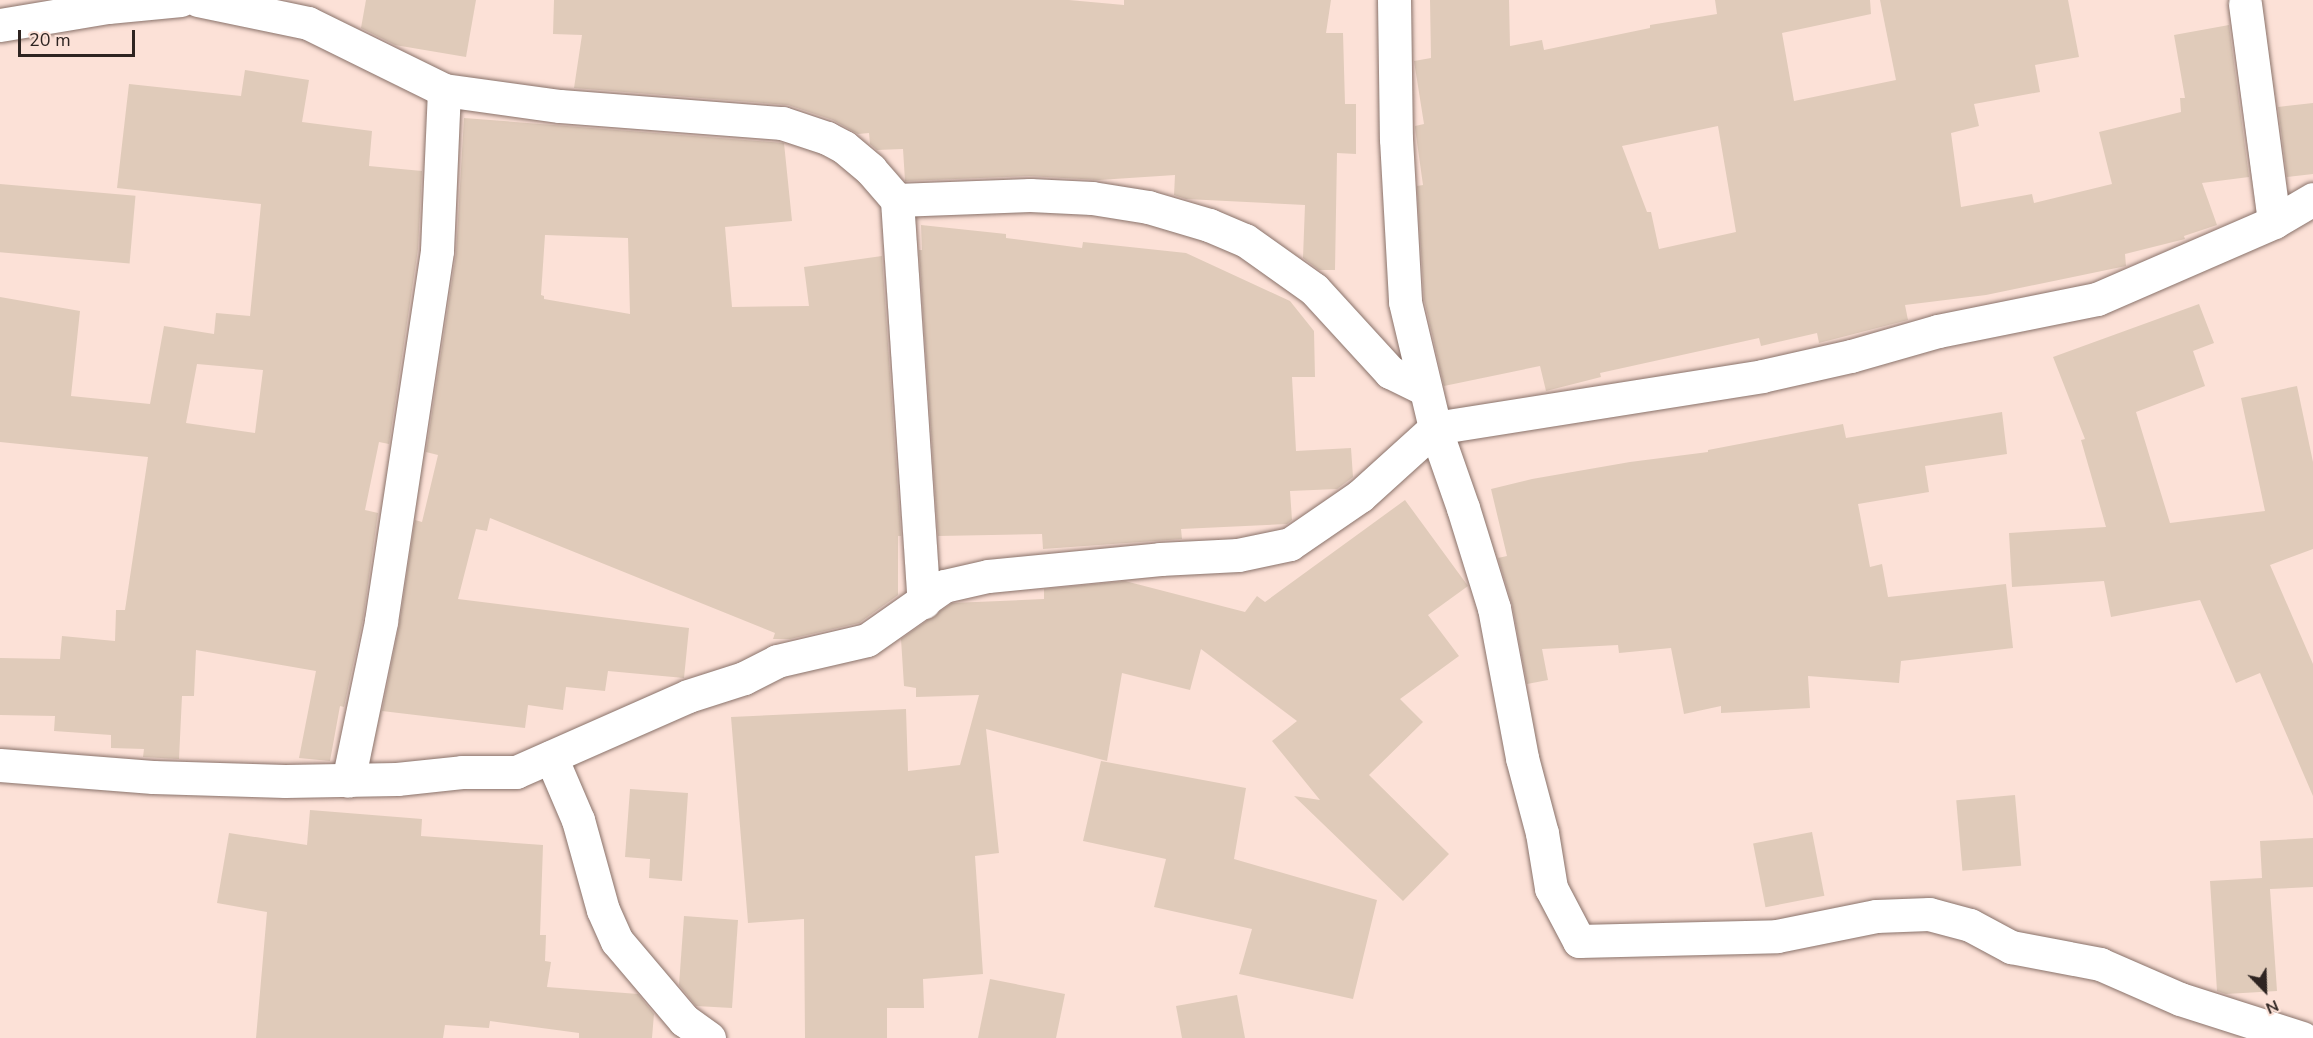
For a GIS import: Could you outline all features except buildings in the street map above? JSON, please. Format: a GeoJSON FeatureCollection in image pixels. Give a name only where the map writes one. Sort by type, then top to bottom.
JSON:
{"type":"FeatureCollection","features":[{"type":"Feature","properties":{"kind":"street"},"geometry":{"type":"LineString","coordinates":[[0,25],[108,7],[181,0]]}},
{"type":"Feature","properties":{"kind":"street"},"geometry":{"type":"LineString","coordinates":[[198,0],[310,11],[444,90],[560,106],[782,123],[827,138],[844,147],[871,170],[897,200],[924,602]]}},
{"type":"Feature","properties":{"kind":"street"},"geometry":{"type":"LineString","coordinates":[[1394,0],[1396,139],[1405,302],[1435,428],[1494,608],[1522,758],[1542,833],[1551,888],[1579,941],[1777,936],[1876,916],[1929,914],[1970,926],[2011,946],[2100,964],[2180,999],[2302,1038]]}},
{"type":"Feature","properties":{"kind":"street"},"geometry":{"type":"LineString","coordinates":[[2245,4],[2274,222]]}},
{"type":"Feature","properties":{"kind":"street"},"geometry":{"type":"LineString","coordinates":[[348,781],[381,622],[436,251],[444,90]]}},
{"type":"Feature","properties":{"kind":"street"},"geometry":{"type":"LineString","coordinates":[[897,200],[1030,195],[1092,198],[1148,207],[1209,225],[1245,240],[1314,290],[1390,372],[1425,389]]}},
{"type":"Feature","properties":{"kind":"street"},"geometry":{"type":"LineString","coordinates":[[0,765],[153,777],[348,781],[397,779],[462,772],[516,772],[688,696],[744,678],[777,661],[867,640],[944,586],[988,576],[1160,559],[1238,555],[1290,544],[1360,496],[1435,428],[1762,376],[1851,356],[1938,331],[2097,299],[2274,222],[2313,199]]}},
{"type":"Feature","properties":{"kind":"street"},"geometry":{"type":"LineString","coordinates":[[551,758],[578,820],[603,909],[617,941],[684,1020],[709,1038]]}}]}
